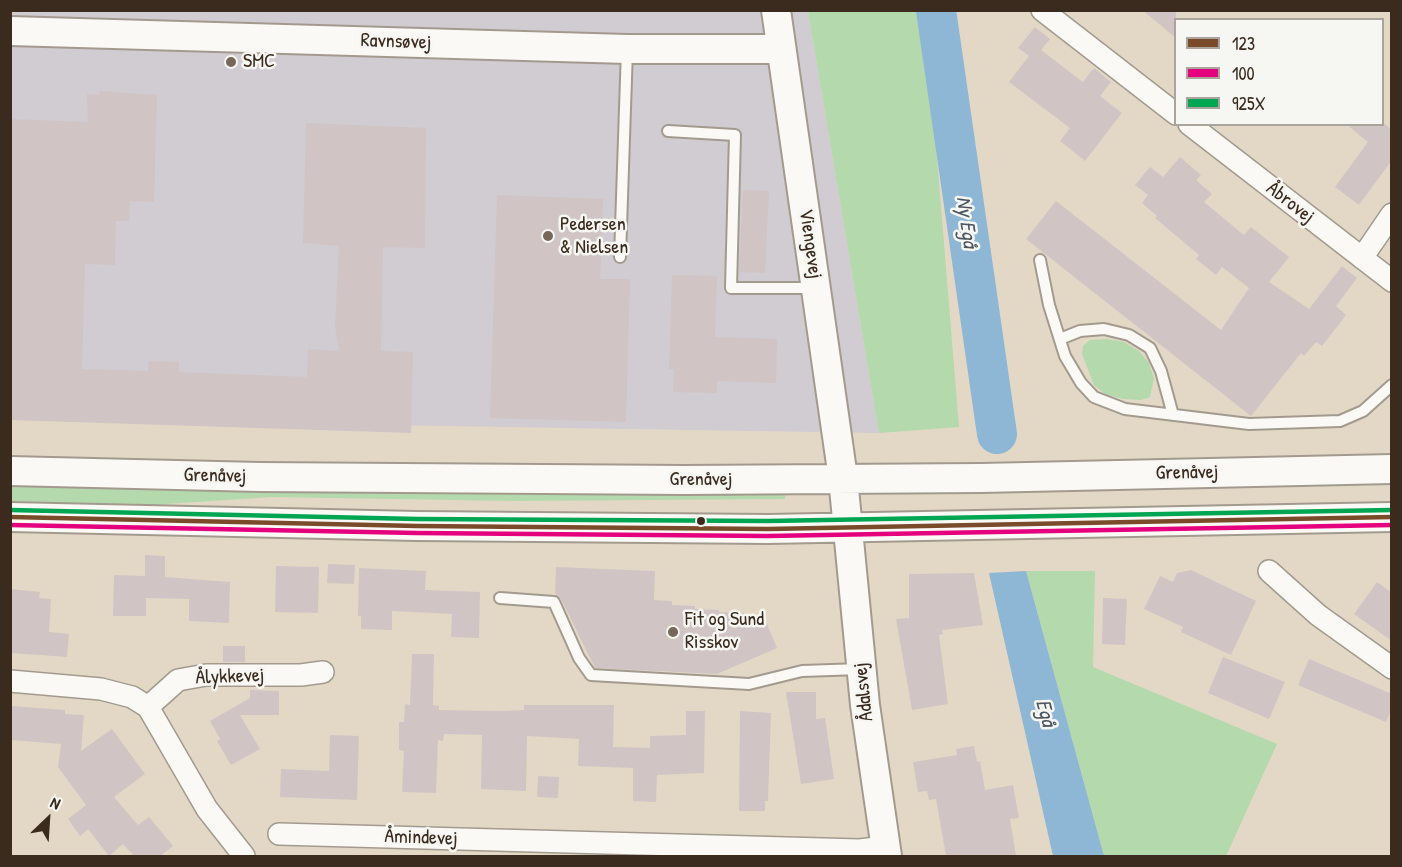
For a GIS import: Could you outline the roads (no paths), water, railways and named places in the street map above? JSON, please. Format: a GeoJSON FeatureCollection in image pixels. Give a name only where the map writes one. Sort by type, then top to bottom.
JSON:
{"type":"FeatureCollection","features":[{"type":"Feature","properties":{"kind":"main road","name":"Viengevej"},"geometry":{"type":"LineString","coordinates":[[776,10],[843,478],[847,526]]}},
{"type":"Feature","properties":{"kind":"main road","name":"Ravnsøvej"},"geometry":{"type":"LineString","coordinates":[[10,31],[627,48],[781,49]]}},
{"type":"Feature","properties":{"kind":"main road","name":"Grenåvej"},"geometry":{"type":"LineString","coordinates":[[10,471],[501,480],[981,478],[1392,469]]}},
{"type":"Feature","properties":{"kind":"main road"},"geometry":{"type":"LineString","coordinates":[[10,517],[417,526],[757,528],[1023,526],[1392,517]]}},
{"type":"Feature","properties":{"kind":"main road","name":"Ådalsvej"},"geometry":{"type":"LineString","coordinates":[[847,526],[861,669],[886,852]]}},
{"type":"Feature","properties":{"kind":"street"},"geometry":{"type":"LineString","coordinates":[[1042,10],[1174,112]]}},
{"type":"Feature","properties":{"kind":"street","name":"Åbrovej"},"geometry":{"type":"LineString","coordinates":[[1192,126],[1392,281]]}},
{"type":"Feature","properties":{"kind":"street"},"geometry":{"type":"LineString","coordinates":[[1362,258],[1392,214]]}},
{"type":"Feature","properties":{"kind":"street"},"geometry":{"type":"LineString","coordinates":[[1269,571],[1318,615],[1392,668]]}},
{"type":"Feature","properties":{"kind":"street","name":"Ålykkevej"},"geometry":{"type":"LineString","coordinates":[[148,707],[178,680],[206,675],[301,675],[323,672]]}},
{"type":"Feature","properties":{"kind":"street"},"geometry":{"type":"LineString","coordinates":[[10,681],[101,689],[132,697],[148,707],[207,809],[244,856]]}},
{"type":"Feature","properties":{"kind":"street","name":"Åmindevej"},"geometry":{"type":"LineString","coordinates":[[279,834],[886,852]]}},
{"type":"Feature","properties":{"kind":"lane"},"geometry":{"type":"LineString","coordinates":[[620,257],[627,48]]}},
{"type":"Feature","properties":{"kind":"lane"},"geometry":{"type":"LineString","coordinates":[[668,131],[735,135],[731,288],[816,288]]}},
{"type":"Feature","properties":{"kind":"lane"},"geometry":{"type":"LineString","coordinates":[[1040,260],[1049,304],[1060,339],[1076,374],[1094,397],[1125,409],[1249,424],[1340,421],[1363,411],[1392,385]]}},
{"type":"Feature","properties":{"kind":"lane"},"geometry":{"type":"LineString","coordinates":[[1060,339],[1080,331],[1104,329],[1129,335],[1150,348],[1161,371],[1173,415]]}},
{"type":"Feature","properties":{"kind":"lane"},"geometry":{"type":"LineString","coordinates":[[501,598],[554,602],[579,658],[591,675],[749,684],[802,672],[861,669]]}},
{"type":"Feature","properties":{"kind":"water","name":"Egå"},"geometry":{"type":"Polygon","coordinates":[[[1026,571],[1104,856],[1053,856],[989,573],[1026,571]]]}},
{"type":"Feature","properties":{"kind":"waterway","name":"Ny Egå"},"geometry":{"type":"LineString","coordinates":[[936,10],[997,434]]}},
{"type":"Feature","properties":{"kind":"place","name":"SMC"},"geometry":{"type":"Point","coordinates":[231,62]}},
{"type":"Feature","properties":{"kind":"place","name":"Pedersen & Nielsen"},"geometry":{"type":"Point","coordinates":[548,236]}},
{"type":"Feature","properties":{"kind":"place","name":"Fit og Sund Risskov"},"geometry":{"type":"Point","coordinates":[673,632]}}]}
